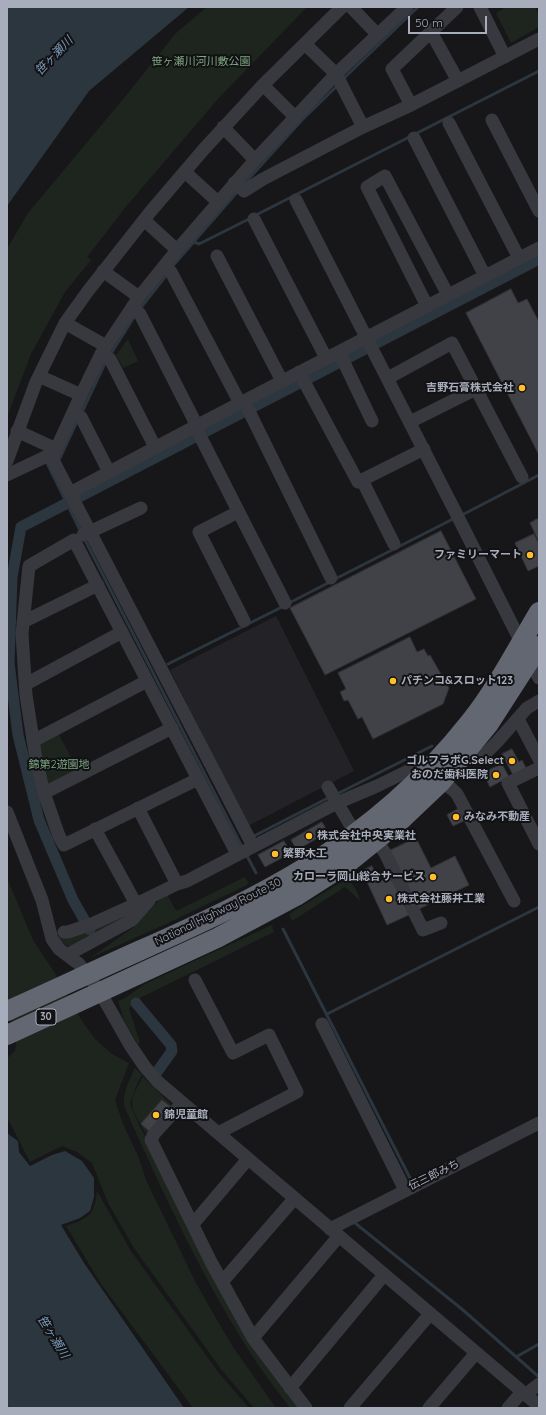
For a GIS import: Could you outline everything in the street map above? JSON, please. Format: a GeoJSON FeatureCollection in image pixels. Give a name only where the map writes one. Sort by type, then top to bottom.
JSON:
{"type":"FeatureCollection","features":[{"type":"Feature","properties":{"kind":"highway","name":"National Highway Route 30"},"geometry":{"type":"LineString","coordinates":[[7,1035],[218,938],[296,896],[349,862],[382,812],[443,772],[488,726],[530,649],[539,612]]}},
{"type":"Feature","properties":{"kind":"highway","name":"National Highway Route 30"},"geometry":{"type":"LineString","coordinates":[[443,772],[471,721],[488,697],[530,649]]}},
{"type":"Feature","properties":{"kind":"highway","name":"National Highway Route 30"},"geometry":{"type":"LineString","coordinates":[[7,1011],[217,915],[367,833]]}},
{"type":"Feature","properties":{"kind":"street"},"geometry":{"type":"LineString","coordinates":[[7,461],[39,376],[65,324],[103,271],[223,127],[342,7]]}},
{"type":"Feature","properties":{"kind":"street"},"geometry":{"type":"LineString","coordinates":[[351,7],[377,34]]}},
{"type":"Feature","properties":{"kind":"street"},"geometry":{"type":"LineString","coordinates":[[238,186],[244,191],[255,170],[295,117],[338,79],[377,34],[407,7]]}},
{"type":"Feature","properties":{"kind":"street"},"geometry":{"type":"LineString","coordinates":[[410,105],[392,69],[457,7]]}},
{"type":"Feature","properties":{"kind":"street"},"geometry":{"type":"LineString","coordinates":[[480,7],[505,57]]}},
{"type":"Feature","properties":{"kind":"street"},"geometry":{"type":"LineString","coordinates":[[431,32],[458,81]]}},
{"type":"Feature","properties":{"kind":"street"},"geometry":{"type":"LineString","coordinates":[[246,847],[198,779],[98,585],[73,498],[53,460],[55,452],[77,415],[81,395],[136,307],[167,269],[177,250],[218,202],[255,170],[410,105],[539,39]]}},
{"type":"Feature","properties":{"kind":"street"},"geometry":{"type":"LineString","coordinates":[[304,44],[338,79],[363,126]]}},
{"type":"Feature","properties":{"kind":"street"},"geometry":{"type":"LineString","coordinates":[[263,85],[295,117]]}},
{"type":"Feature","properties":{"kind":"street"},"geometry":{"type":"LineString","coordinates":[[492,120],[539,211]]}},
{"type":"Feature","properties":{"kind":"street"},"geometry":{"type":"LineString","coordinates":[[449,123],[519,258]]}},
{"type":"Feature","properties":{"kind":"street"},"geometry":{"type":"LineString","coordinates":[[223,127],[255,170]]}},
{"type":"Feature","properties":{"kind":"street"},"geometry":{"type":"LineString","coordinates":[[414,138],[484,276]]}},
{"type":"Feature","properties":{"kind":"street"},"geometry":{"type":"LineString","coordinates":[[185,172],[218,202]]}},
{"type":"Feature","properties":{"kind":"street"},"geometry":{"type":"LineString","coordinates":[[427,306],[367,187],[385,176],[448,295]]}},
{"type":"Feature","properties":{"kind":"street"},"geometry":{"type":"LineString","coordinates":[[296,200],[458,517],[530,649],[539,678]]}},
{"type":"Feature","properties":{"kind":"street"},"geometry":{"type":"LineString","coordinates":[[254,219],[326,358]]}},
{"type":"Feature","properties":{"kind":"street"},"geometry":{"type":"LineString","coordinates":[[144,220],[177,250]]}},
{"type":"Feature","properties":{"kind":"street"},"geometry":{"type":"LineString","coordinates":[[73,498],[109,472],[155,448],[198,432],[245,405],[282,381],[302,378],[326,358],[342,358],[370,343],[427,306],[539,248]]}},
{"type":"Feature","properties":{"kind":"street"},"geometry":{"type":"LineString","coordinates":[[217,256],[282,381]]}},
{"type":"Feature","properties":{"kind":"street"},"geometry":{"type":"LineString","coordinates":[[167,269],[245,405],[331,578]]}},
{"type":"Feature","properties":{"kind":"street"},"geometry":{"type":"LineString","coordinates":[[103,271],[136,307],[285,603]]}},
{"type":"Feature","properties":{"kind":"street"},"geometry":{"type":"LineString","coordinates":[[65,324],[106,354],[155,448]]}},
{"type":"Feature","properties":{"kind":"street"},"geometry":{"type":"LineString","coordinates":[[388,378],[452,343],[522,477]]}},
{"type":"Feature","properties":{"kind":"street"},"geometry":{"type":"LineString","coordinates":[[342,358],[372,421]]}},
{"type":"Feature","properties":{"kind":"street"},"geometry":{"type":"LineString","coordinates":[[39,376],[81,395]]}},
{"type":"Feature","properties":{"kind":"street"},"geometry":{"type":"LineString","coordinates":[[302,378],[358,482],[424,449]]}},
{"type":"Feature","properties":{"kind":"street"},"geometry":{"type":"LineString","coordinates":[[410,422],[476,389]]}},
{"type":"Feature","properties":{"kind":"street"},"geometry":{"type":"LineString","coordinates":[[77,415],[109,472]]}},
{"type":"Feature","properties":{"kind":"street"},"geometry":{"type":"LineString","coordinates":[[18,431],[55,452]]}},
{"type":"Feature","properties":{"kind":"street"},"geometry":{"type":"LineString","coordinates":[[7,475],[55,452]]}},
{"type":"Feature","properties":{"kind":"street"},"geometry":{"type":"LineString","coordinates":[[362,480],[394,544]]}},
{"type":"Feature","properties":{"kind":"street"},"geometry":{"type":"LineString","coordinates":[[141,508],[83,536],[29,566],[22,634],[26,684],[36,759],[44,793],[59,836],[64,845],[198,779]]}},
{"type":"Feature","properties":{"kind":"street"},"geometry":{"type":"LineString","coordinates":[[238,512],[199,532],[244,620]]}},
{"type":"Feature","properties":{"kind":"street"},"geometry":{"type":"LineString","coordinates":[[83,536],[246,847]]}},
{"type":"Feature","properties":{"kind":"street"},"geometry":{"type":"LineString","coordinates":[[23,622],[98,585]]}},
{"type":"Feature","properties":{"kind":"street"},"geometry":{"type":"LineString","coordinates":[[26,684],[122,632]]}},
{"type":"Feature","properties":{"kind":"street"},"geometry":{"type":"LineString","coordinates":[[33,741],[147,681]]}},
{"type":"Feature","properties":{"kind":"street"},"geometry":{"type":"LineString","coordinates":[[64,932],[87,926],[152,897],[177,884],[187,881],[333,795],[377,786],[418,766],[443,772],[477,758],[486,753],[497,742],[527,708],[539,701]]}},
{"type":"Feature","properties":{"kind":"street"},"geometry":{"type":"LineString","coordinates":[[518,719],[539,759]]}},
{"type":"Feature","properties":{"kind":"street"},"geometry":{"type":"LineString","coordinates":[[44,793],[172,728]]}},
{"type":"Feature","properties":{"kind":"street"},"geometry":{"type":"LineString","coordinates":[[539,768],[508,783],[539,844]]}},
{"type":"Feature","properties":{"kind":"street"},"geometry":{"type":"LineString","coordinates":[[443,772],[457,794],[514,901]]}},
{"type":"Feature","properties":{"kind":"street"},"geometry":{"type":"LineString","coordinates":[[333,795],[385,853],[423,930],[441,923]]}},
{"type":"Feature","properties":{"kind":"street"},"geometry":{"type":"LineString","coordinates":[[138,808],[177,884]]}},
{"type":"Feature","properties":{"kind":"street"},"geometry":{"type":"LineString","coordinates":[[7,812],[42,900],[52,939],[59,949],[79,964],[81,977],[92,996],[158,1082],[539,1406]]}},
{"type":"Feature","properties":{"kind":"street"},"geometry":{"type":"LineString","coordinates":[[95,829],[136,904]]}},
{"type":"Feature","properties":{"kind":"street"},"geometry":{"type":"LineString","coordinates":[[67,955],[132,920],[152,897]]}},
{"type":"Feature","properties":{"kind":"street"},"geometry":{"type":"LineString","coordinates":[[195,980],[233,1053],[269,1035],[297,1092],[218,1133]]}},
{"type":"Feature","properties":{"kind":"street"},"geometry":{"type":"LineString","coordinates":[[322,1024],[405,1190]]}},
{"type":"Feature","properties":{"kind":"street"},"geometry":{"type":"LineString","coordinates":[[182,1102],[154,1134],[151,1140],[222,1282],[253,1338],[306,1408]]}},
{"type":"Feature","properties":{"kind":"street","name":"伝三郎みち"},"geometry":{"type":"LineString","coordinates":[[334,1232],[405,1190],[539,1123]]}},
{"type":"Feature","properties":{"kind":"street"},"geometry":{"type":"LineString","coordinates":[[193,1224],[248,1159]]}},
{"type":"Feature","properties":{"kind":"street"},"geometry":{"type":"LineString","coordinates":[[222,1282],[294,1199]]}},
{"type":"Feature","properties":{"kind":"street"},"geometry":{"type":"LineString","coordinates":[[253,1338],[334,1232]]}},
{"type":"Feature","properties":{"kind":"street"},"geometry":{"type":"LineString","coordinates":[[290,1388],[384,1275]]}},
{"type":"Feature","properties":{"kind":"street"},"geometry":{"type":"LineString","coordinates":[[350,1408],[430,1314]]}},
{"type":"Feature","properties":{"kind":"street"},"geometry":{"type":"LineString","coordinates":[[429,1408],[476,1353]]}},
{"type":"Feature","properties":{"kind":"street"},"geometry":{"type":"LineString","coordinates":[[508,1408],[524,1393],[539,1384]]}},
{"type":"Feature","properties":{"kind":"shaded area"},"geometry":{"type":"Polygon","coordinates":[[[276,616],[354,771],[248,826],[170,670],[276,616]]]}},
{"type":"Feature","properties":{"kind":"green space","name":"笹ヶ瀬川河川敷公園"},"geometry":{"type":"Polygon","coordinates":[[[207,7],[307,7],[217,100],[125,208],[87,257],[91,260],[65,292],[31,354],[7,417],[7,249],[28,213],[124,98],[175,34],[207,7]]]}},
{"type":"Feature","properties":{"kind":"green space"},"geometry":{"type":"Polygon","coordinates":[[[506,7],[535,7],[539,15],[539,27],[511,43],[496,13],[506,7]]]}},
{"type":"Feature","properties":{"kind":"green space"},"geometry":{"type":"Polygon","coordinates":[[[128,339],[138,361],[123,368],[116,355],[128,339]]]}},
{"type":"Feature","properties":{"kind":"green space","name":"錦第2遊園地"},"geometry":{"type":"Polygon","coordinates":[[[57,731],[79,772],[47,784],[39,743],[57,731]]]}},
{"type":"Feature","properties":{"kind":"green space"},"geometry":{"type":"Polygon","coordinates":[[[245,877],[248,882],[247,885],[166,924],[90,958],[134,927],[164,895],[167,894],[176,911],[245,877]]]}},
{"type":"Feature","properties":{"kind":"green space"},"geometry":{"type":"Polygon","coordinates":[[[7,878],[33,940],[55,973],[82,1021],[95,1039],[112,1054],[129,1063],[115,1100],[123,1124],[138,1156],[146,1180],[195,1281],[214,1315],[233,1347],[276,1408],[254,1408],[221,1369],[134,1248],[108,1203],[92,1163],[77,1152],[62,1146],[30,1162],[7,1117],[7,1058],[15,1051],[17,1036],[7,1007],[7,878]]]}},
{"type":"Feature","properties":{"kind":"green space"},"geometry":{"type":"Polygon","coordinates":[[[348,878],[357,891],[360,901],[345,887],[292,921],[289,914],[348,878]]]}},
{"type":"Feature","properties":{"kind":"green space"},"geometry":{"type":"Polygon","coordinates":[[[133,912],[131,916],[70,946],[65,945],[56,937],[85,933],[133,912]]]}},
{"type":"Feature","properties":{"kind":"green space"},"geometry":{"type":"Polygon","coordinates":[[[272,925],[274,932],[142,997],[131,1005],[129,1009],[140,1042],[138,1045],[124,1020],[118,1001],[145,984],[272,925]]]}},
{"type":"Feature","properties":{"kind":"green space"},"geometry":{"type":"Polygon","coordinates":[[[135,1068],[142,1075],[136,1086],[130,1104],[139,1125],[299,1408],[290,1408],[263,1372],[239,1335],[203,1272],[154,1173],[124,1106],[125,1091],[135,1068]]]}},
{"type":"Feature","properties":{"kind":"green space"},"geometry":{"type":"Polygon","coordinates":[[[143,1077],[172,1105],[147,1135],[132,1106],[134,1093],[143,1077]]]}},
{"type":"Feature","properties":{"kind":"green space"},"geometry":{"type":"Polygon","coordinates":[[[97,1191],[131,1251],[218,1372],[249,1408],[193,1408],[101,1284],[66,1226],[80,1221],[89,1215],[94,1206],[97,1191]]]}},
{"type":"Feature","properties":{"kind":"water","name":"笹ヶ瀬川"},"geometry":{"type":"Polygon","coordinates":[[[7,7],[189,7],[89,91],[7,206],[7,7]]]}},
{"type":"Feature","properties":{"kind":"water","name":"笹ヶ瀬川"},"geometry":{"type":"Polygon","coordinates":[[[7,1133],[18,1141],[19,1152],[30,1166],[52,1155],[65,1151],[82,1161],[94,1178],[94,1197],[90,1211],[80,1218],[61,1225],[84,1263],[184,1408],[10,1408],[7,1405],[7,1133]]]}},
{"type":"Feature","properties":{"kind":"building","name":"吉野石膏株式会社"},"geometry":{"type":"Polygon","coordinates":[[[511,289],[518,303],[527,299],[539,322],[539,455],[466,313],[511,289]]]}},
{"type":"Feature","properties":{"kind":"building"},"geometry":{"type":"Polygon","coordinates":[[[539,518],[539,542],[530,523],[539,518]]]}},
{"type":"Feature","properties":{"kind":"building"},"geometry":{"type":"Polygon","coordinates":[[[441,531],[476,599],[325,675],[290,608],[441,531]]]}},
{"type":"Feature","properties":{"kind":"building","name":"ファミリーマート"},"geometry":{"type":"Polygon","coordinates":[[[534,534],[539,544],[539,566],[528,571],[515,543],[534,534]]]}},
{"type":"Feature","properties":{"kind":"building","name":"パチンコ&スロット123"},"geometry":{"type":"Polygon","coordinates":[[[410,637],[417,652],[424,649],[428,656],[430,655],[449,688],[443,704],[373,739],[362,717],[358,719],[348,700],[344,701],[340,692],[346,689],[338,673],[410,637]]]}},
{"type":"Feature","properties":{"kind":"building","name":"ゴルフラボG.Select"},"geometry":{"type":"Polygon","coordinates":[[[512,749],[519,762],[522,760],[526,768],[513,775],[502,754],[512,749]]]}},
{"type":"Feature","properties":{"kind":"building","name":"おのだ歯科医院"},"geometry":{"type":"Polygon","coordinates":[[[502,764],[509,777],[490,787],[483,773],[502,764]]]}},
{"type":"Feature","properties":{"kind":"building","name":"みなみ不動産"},"geometry":{"type":"Polygon","coordinates":[[[460,808],[466,820],[453,826],[447,815],[460,808]]]}},
{"type":"Feature","properties":{"kind":"building","name":"株式会社中央実業社"},"geometry":{"type":"Polygon","coordinates":[[[322,822],[328,832],[297,850],[291,840],[322,822]]]}},
{"type":"Feature","properties":{"kind":"building","name":"カローラ岡山総合サービス"},"geometry":{"type":"Polygon","coordinates":[[[416,838],[431,868],[455,856],[469,885],[417,910],[389,851],[416,838]]]}},
{"type":"Feature","properties":{"kind":"building","name":"繁野木工"},"geometry":{"type":"Polygon","coordinates":[[[284,841],[291,853],[265,867],[258,855],[284,841]]]}},
{"type":"Feature","properties":{"kind":"building","name":"株式会社藤井工業"},"geometry":{"type":"Polygon","coordinates":[[[372,866],[379,882],[389,877],[393,883],[396,882],[411,914],[387,925],[362,871],[372,866]]]}},
{"type":"Feature","properties":{"kind":"building"},"geometry":{"type":"Polygon","coordinates":[[[162,1100],[170,1106],[149,1131],[141,1124],[162,1100]]]}},
{"type":"Feature","properties":{"kind":"waterway"},"geometry":{"type":"LineString","coordinates":[[343,79],[418,7]]}},
{"type":"Feature","properties":{"kind":"waterway"},"geometry":{"type":"LineString","coordinates":[[256,215],[539,71]]}},
{"type":"Feature","properties":{"kind":"waterway"},"geometry":{"type":"LineString","coordinates":[[244,184],[302,120],[338,85]]}},
{"type":"Feature","properties":{"kind":"waterway"},"geometry":{"type":"LineString","coordinates":[[171,268],[238,191]]}},
{"type":"Feature","properties":{"kind":"waterway"},"geometry":{"type":"LineString","coordinates":[[194,242],[199,244],[251,218]]}},
{"type":"Feature","properties":{"kind":"waterway"},"geometry":{"type":"LineString","coordinates":[[90,930],[73,900],[39,820],[18,735],[9,663],[12,577],[21,527],[539,259]]}},
{"type":"Feature","properties":{"kind":"waterway"},"geometry":{"type":"LineString","coordinates":[[139,310],[168,273]]}},
{"type":"Feature","properties":{"kind":"waterway"},"geometry":{"type":"LineString","coordinates":[[110,355],[136,314]]}},
{"type":"Feature","properties":{"kind":"waterway"},"geometry":{"type":"LineString","coordinates":[[81,414],[106,361]]}},
{"type":"Feature","properties":{"kind":"waterway"},"geometry":{"type":"LineString","coordinates":[[60,458],[78,419]]}},
{"type":"Feature","properties":{"kind":"waterway"},"geometry":{"type":"LineString","coordinates":[[47,463],[81,532]]}},
{"type":"Feature","properties":{"kind":"waterway"},"geometry":{"type":"LineString","coordinates":[[462,515],[539,475]]}},
{"type":"Feature","properties":{"kind":"waterway"},"geometry":{"type":"LineString","coordinates":[[335,579],[455,518]]}},
{"type":"Feature","properties":{"kind":"waterway"},"geometry":{"type":"LineString","coordinates":[[84,538],[243,849]]}},
{"type":"Feature","properties":{"kind":"waterway"},"geometry":{"type":"LineString","coordinates":[[289,603],[330,582]]}},
{"type":"Feature","properties":{"kind":"waterway"},"geometry":{"type":"LineString","coordinates":[[168,664],[284,606]]}},
{"type":"Feature","properties":{"kind":"waterway"},"geometry":{"type":"LineString","coordinates":[[335,795],[432,746]]}},
{"type":"Feature","properties":{"kind":"waterway"},"geometry":{"type":"LineString","coordinates":[[252,837],[330,797]]}},
{"type":"Feature","properties":{"kind":"waterway"},"geometry":{"type":"LineString","coordinates":[[246,854],[256,873]]}},
{"type":"Feature","properties":{"kind":"waterway"},"geometry":{"type":"LineString","coordinates":[[327,1014],[539,907]]}},
{"type":"Feature","properties":{"kind":"waterway"},"geometry":{"type":"LineString","coordinates":[[283,929],[412,1182]]}},
{"type":"Feature","properties":{"kind":"waterway"},"geometry":{"type":"LineString","coordinates":[[136,1003],[171,1045],[172,1051],[157,1072]]}},
{"type":"Feature","properties":{"kind":"waterway"},"geometry":{"type":"LineString","coordinates":[[356,1222],[355,1223],[463,1310],[539,1377]]}},
{"type":"Feature","properties":{"kind":"waterway"},"geometry":{"type":"LineString","coordinates":[[516,1357],[539,1344]]}},
{"type":"Feature","properties":{"kind":"place","name":"吉野石膏株式会社"},"geometry":{"type":"Point","coordinates":[522,388]}},
{"type":"Feature","properties":{"kind":"place","name":"ファミリーマート"},"geometry":{"type":"Point","coordinates":[530,555]}},
{"type":"Feature","properties":{"kind":"place","name":"パチンコ&スロット123"},"geometry":{"type":"Point","coordinates":[393,681]}},
{"type":"Feature","properties":{"kind":"place","name":"ゴルフラボG.Select"},"geometry":{"type":"Point","coordinates":[512,761]}},
{"type":"Feature","properties":{"kind":"place","name":"おのだ歯科医院"},"geometry":{"type":"Point","coordinates":[496,775]}},
{"type":"Feature","properties":{"kind":"place","name":"みなみ不動産"},"geometry":{"type":"Point","coordinates":[456,817]}},
{"type":"Feature","properties":{"kind":"place","name":"株式会社中央実業社"},"geometry":{"type":"Point","coordinates":[309,836]}},
{"type":"Feature","properties":{"kind":"place","name":"繁野木工"},"geometry":{"type":"Point","coordinates":[275,854]}},
{"type":"Feature","properties":{"kind":"place","name":"カローラ岡山総合サービス"},"geometry":{"type":"Point","coordinates":[433,877]}},
{"type":"Feature","properties":{"kind":"place","name":"株式会社藤井工業"},"geometry":{"type":"Point","coordinates":[389,899]}},
{"type":"Feature","properties":{"kind":"place","name":"錦児童館"},"geometry":{"type":"Point","coordinates":[156,1115]}}]}
